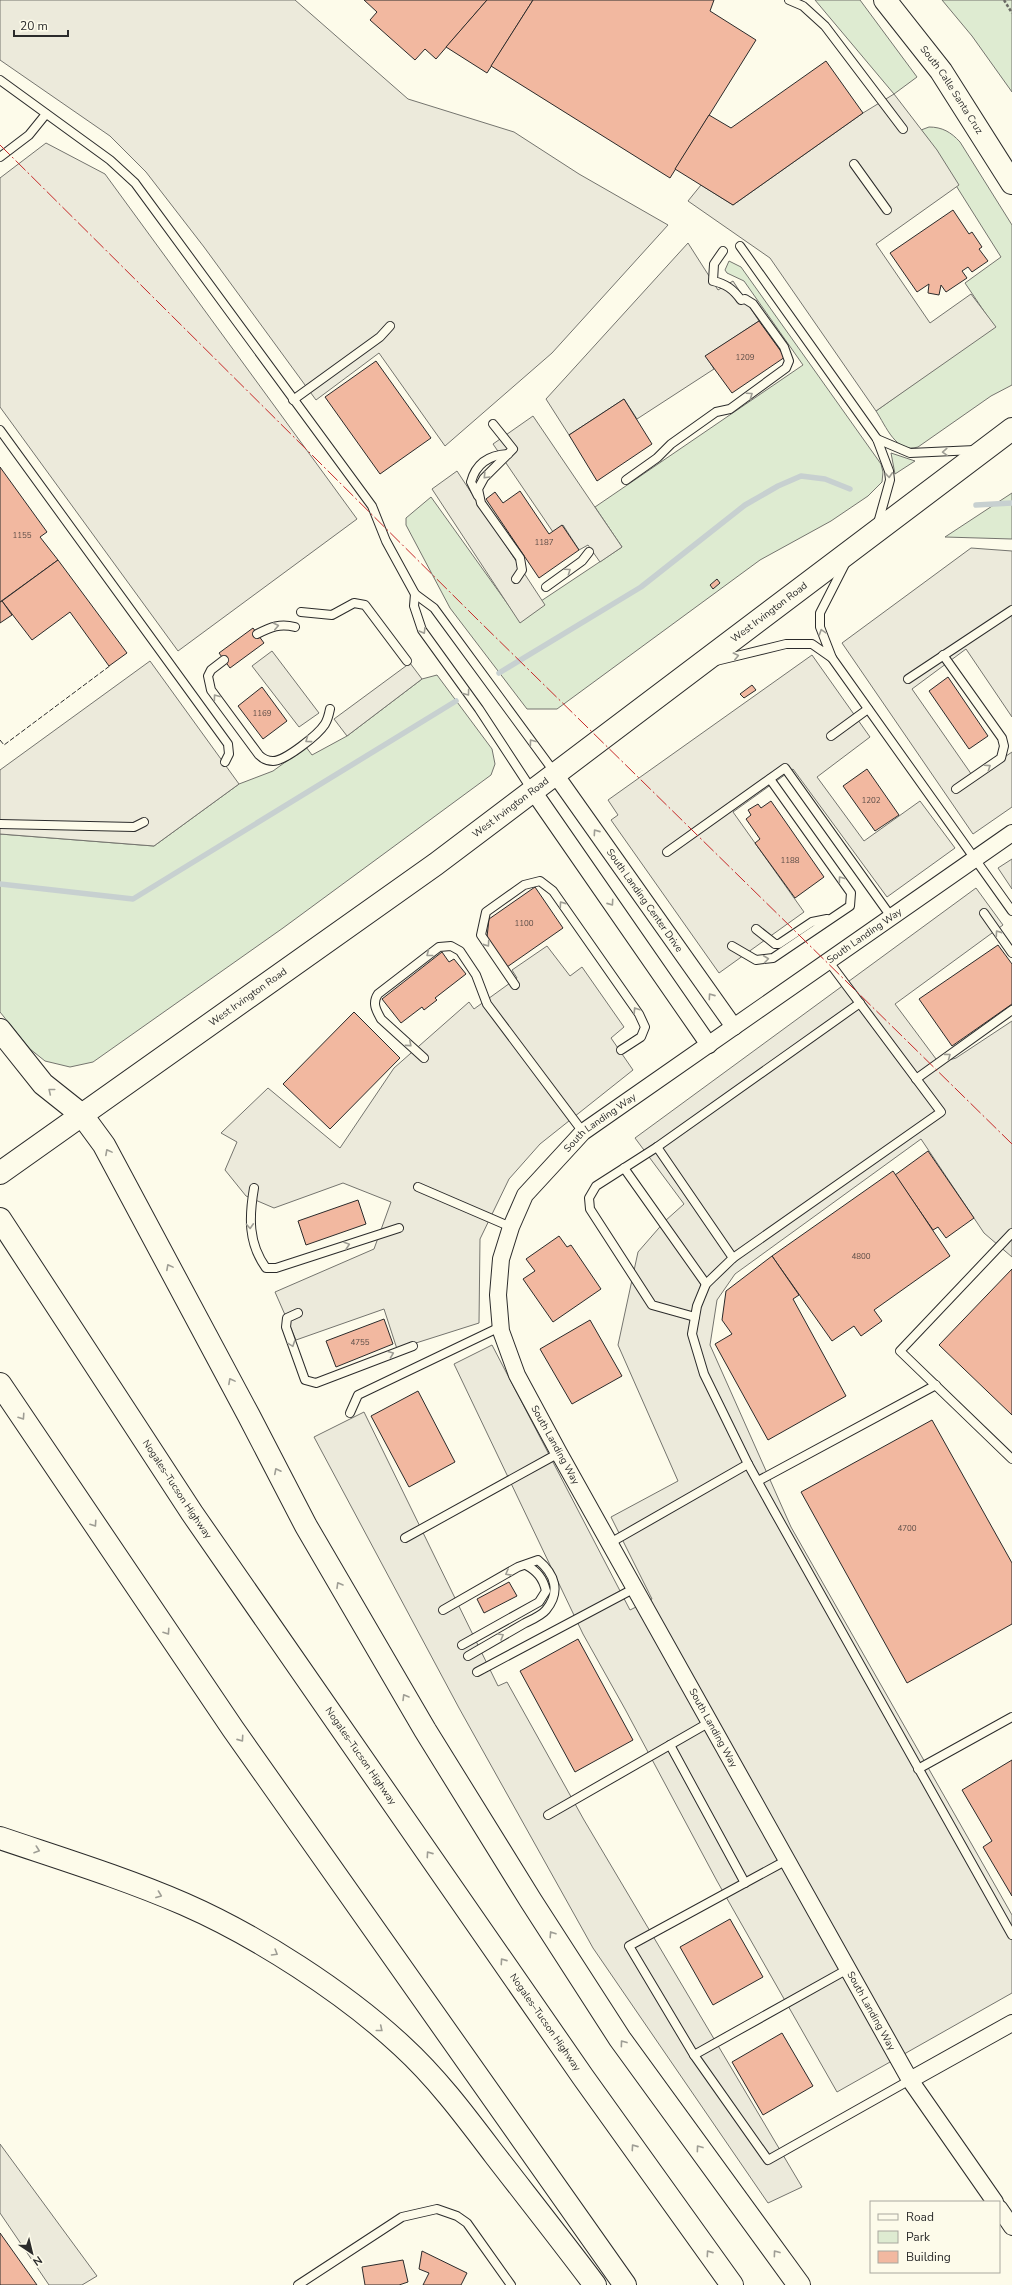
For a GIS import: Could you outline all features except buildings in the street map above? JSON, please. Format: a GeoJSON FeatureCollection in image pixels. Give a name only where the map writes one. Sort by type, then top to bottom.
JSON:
{"type":"FeatureCollection","features":[{"type":"Feature","properties":{"kind":"main road","name":"South Calle Santa Cruz"},"geometry":{"type":"LineString","coordinates":[[885,0],[941,72],[1012,183]]}},
{"type":"Feature","properties":{"kind":"main road","name":"West Irvington Road"},"geometry":{"type":"LineString","coordinates":[[0,1173],[436,864],[867,537],[1012,429]]}},
{"type":"Feature","properties":{"kind":"main road"},"geometry":{"type":"LineString","coordinates":[[0,1030],[43,1084],[82,1115],[104,1145],[306,1526],[425,1730],[530,1901],[620,2039],[798,2285]]}},
{"type":"Feature","properties":{"kind":"main road","name":"Nogales–Tucson Highway"},"geometry":{"type":"LineString","coordinates":[[0,1219],[192,1513],[583,2077],[732,2285]]}},
{"type":"Feature","properties":{"kind":"main road"},"geometry":{"type":"LineString","coordinates":[[0,1384],[233,1729],[625,2285]]}},
{"type":"Feature","properties":{"kind":"main road"},"geometry":{"type":"LineString","coordinates":[[0,1838],[98,1871],[184,1904],[235,1929],[288,1960],[349,2003],[402,2046],[454,2102],[595,2285]]}},
{"type":"Feature","properties":{"kind":"street","name":"South Landing Center Drive"},"geometry":{"type":"LineString","coordinates":[[556,774],[734,1028]]}},
{"type":"Feature","properties":{"kind":"street"},"geometry":{"type":"LineString","coordinates":[[533,791],[709,1045]]}},
{"type":"Feature","properties":{"kind":"street","name":"South Landing Way"},"geometry":{"type":"LineString","coordinates":[[993,2201],[910,2080],[559,1453],[517,1375],[500,1327],[498,1295],[501,1259],[511,1227],[525,1195],[583,1132],[1012,833]]}},
{"type":"Feature","properties":{"kind":"street"},"geometry":{"type":"LineString","coordinates":[[910,2080],[1012,2023]]}},
{"type":"Feature","properties":{"kind":"street"},"geometry":{"type":"LineString","coordinates":[[1000,2209],[1012,2227]]}},
{"type":"Feature","properties":{"kind":"lane"},"geometry":{"type":"LineString","coordinates":[[789,0],[803,6],[825,26],[903,129]]}},
{"type":"Feature","properties":{"kind":"lane"},"geometry":{"type":"LineString","coordinates":[[0,80],[110,160],[134,183],[372,506],[386,541],[415,594],[434,608],[556,774]]}},
{"type":"Feature","properties":{"kind":"lane"},"geometry":{"type":"LineString","coordinates":[[0,157],[29,135],[46,114]]}},
{"type":"Feature","properties":{"kind":"lane"},"geometry":{"type":"LineString","coordinates":[[854,164],[887,210]]}},
{"type":"Feature","properties":{"kind":"lane"},"geometry":{"type":"LineString","coordinates":[[740,246],[877,439],[889,471],[890,480],[881,514],[867,537],[841,570],[820,613],[820,627],[832,658],[1012,911]]}},
{"type":"Feature","properties":{"kind":"lane"},"geometry":{"type":"LineString","coordinates":[[626,480],[657,458],[671,444],[716,412],[730,409],[781,374],[789,361],[784,347],[753,304],[745,299],[741,300],[731,288],[713,281],[714,264],[723,251]]}},
{"type":"Feature","properties":{"kind":"lane"},"geometry":{"type":"LineString","coordinates":[[293,400],[380,337],[390,326]]}},
{"type":"Feature","properties":{"kind":"lane"},"geometry":{"type":"LineString","coordinates":[[493,424],[511,452]]}},
{"type":"Feature","properties":{"kind":"lane"},"geometry":{"type":"LineString","coordinates":[[0,430],[228,744],[229,754],[225,762]]}},
{"type":"Feature","properties":{"kind":"lane"},"geometry":{"type":"LineString","coordinates":[[877,439],[910,453],[984,450]]}},
{"type":"Feature","properties":{"kind":"lane"},"geometry":{"type":"LineString","coordinates":[[479,498],[480,483],[511,452]]}},
{"type":"Feature","properties":{"kind":"lane"},"geometry":{"type":"LineString","coordinates":[[511,452],[494,455],[481,463],[474,470],[471,482],[479,498],[520,558],[522,570],[516,579]]}},
{"type":"Feature","properties":{"kind":"lane"},"geometry":{"type":"LineString","coordinates":[[546,587],[582,561],[589,552]]}},
{"type":"Feature","properties":{"kind":"lane"},"geometry":{"type":"LineString","coordinates":[[415,594],[414,606],[422,630],[479,709],[533,791]]}},
{"type":"Feature","properties":{"kind":"lane"},"geometry":{"type":"LineString","coordinates":[[302,612],[326,616],[338,613],[354,604],[365,605],[407,661]]}},
{"type":"Feature","properties":{"kind":"lane"},"geometry":{"type":"LineString","coordinates":[[908,680],[1012,610]]}},
{"type":"Feature","properties":{"kind":"lane"},"geometry":{"type":"LineString","coordinates":[[257,634],[271,626],[279,625],[295,627]]}},
{"type":"Feature","properties":{"kind":"lane"},"geometry":{"type":"LineString","coordinates":[[698,665],[786,644],[812,644],[832,658]]}},
{"type":"Feature","properties":{"kind":"lane"},"geometry":{"type":"LineString","coordinates":[[943,656],[1002,738],[1004,746],[1002,758],[956,789]]}},
{"type":"Feature","properties":{"kind":"lane"},"geometry":{"type":"LineString","coordinates":[[224,660],[211,670],[208,676],[211,690],[264,760],[271,762],[283,758],[314,736],[325,724],[330,709]]}},
{"type":"Feature","properties":{"kind":"lane"},"geometry":{"type":"LineString","coordinates":[[831,736],[868,709]]}},
{"type":"Feature","properties":{"kind":"lane"},"geometry":{"type":"LineString","coordinates":[[667,852],[785,768],[892,918]]}},
{"type":"Feature","properties":{"kind":"lane"},"geometry":{"type":"LineString","coordinates":[[732,946],[756,960],[774,958],[850,906],[851,893],[770,779]]}},
{"type":"Feature","properties":{"kind":"lane"},"geometry":{"type":"LineString","coordinates":[[0,824],[134,827],[144,822]]}},
{"type":"Feature","properties":{"kind":"lane"},"geometry":{"type":"LineString","coordinates":[[515,985],[481,935],[482,924],[486,912],[524,886],[540,881],[553,891],[639,1014],[645,1027],[640,1037],[621,1050]]}},
{"type":"Feature","properties":{"kind":"lane"},"geometry":{"type":"LineString","coordinates":[[984,913],[1012,953]]}},
{"type":"Feature","properties":{"kind":"lane"},"geometry":{"type":"LineString","coordinates":[[756,929],[775,944],[779,944],[812,922],[831,919]]}},
{"type":"Feature","properties":{"kind":"lane"},"geometry":{"type":"LineString","coordinates":[[424,1058],[381,1019],[374,1000],[378,994],[438,947],[452,946],[460,951],[476,975],[487,1004],[521,1052],[583,1132]]}},
{"type":"Feature","properties":{"kind":"lane"},"geometry":{"type":"LineString","coordinates":[[829,962],[941,1112],[733,1258],[706,1284],[695,1317],[692,1334],[704,1374],[748,1464],[1012,1935]]}},
{"type":"Feature","properties":{"kind":"lane"},"geometry":{"type":"LineString","coordinates":[[695,1317],[652,1306],[590,1209],[589,1198],[596,1186],[657,1147],[860,1003]]}},
{"type":"Feature","properties":{"kind":"lane"},"geometry":{"type":"LineString","coordinates":[[916,1079],[1012,1010]]}},
{"type":"Feature","properties":{"kind":"lane"},"geometry":{"type":"LineString","coordinates":[[657,1147],[733,1258]]}},
{"type":"Feature","properties":{"kind":"lane"},"geometry":{"type":"LineString","coordinates":[[624,1168],[706,1284]]}},
{"type":"Feature","properties":{"kind":"lane"},"geometry":{"type":"LineString","coordinates":[[418,1187],[511,1227]]}},
{"type":"Feature","properties":{"kind":"lane"},"geometry":{"type":"LineString","coordinates":[[254,1188],[250,1214],[251,1234],[259,1258],[266,1268],[276,1268],[399,1228]]}},
{"type":"Feature","properties":{"kind":"lane"},"geometry":{"type":"LineString","coordinates":[[1012,1233],[900,1351],[1012,1458]]}},
{"type":"Feature","properties":{"kind":"lane"},"geometry":{"type":"LineString","coordinates":[[298,1313],[288,1318],[286,1328],[305,1380],[316,1383],[413,1346]]}},
{"type":"Feature","properties":{"kind":"lane"},"geometry":{"type":"LineString","coordinates":[[350,1413],[358,1395],[500,1327]]}},
{"type":"Feature","properties":{"kind":"lane"},"geometry":{"type":"LineString","coordinates":[[758,1481],[936,1385]]}},
{"type":"Feature","properties":{"kind":"lane"},"geometry":{"type":"LineString","coordinates":[[405,1538],[559,1453]]}},
{"type":"Feature","properties":{"kind":"lane"},"geometry":{"type":"LineString","coordinates":[[610,1542],[748,1464]]}},
{"type":"Feature","properties":{"kind":"lane"},"geometry":{"type":"LineString","coordinates":[[443,1610],[526,1564],[538,1560],[548,1567],[553,1576],[556,1587],[553,1599],[545,1612],[468,1656]]}},
{"type":"Feature","properties":{"kind":"lane"},"geometry":{"type":"LineString","coordinates":[[462,1645],[539,1602],[546,1591],[544,1581],[526,1564]]}},
{"type":"Feature","properties":{"kind":"lane"},"geometry":{"type":"LineString","coordinates":[[477,1672],[635,1588]]}},
{"type":"Feature","properties":{"kind":"lane"},"geometry":{"type":"LineString","coordinates":[[918,1769],[1012,1718]]}},
{"type":"Feature","properties":{"kind":"lane"},"geometry":{"type":"LineString","coordinates":[[548,1815],[710,1722]]}},
{"type":"Feature","properties":{"kind":"lane"},"geometry":{"type":"LineString","coordinates":[[670,1745],[745,1883]]}},
{"type":"Feature","properties":{"kind":"lane"},"geometry":{"type":"LineString","coordinates":[[787,1860],[629,1946],[694,2055],[768,2160],[910,2080]]}},
{"type":"Feature","properties":{"kind":"lane"},"geometry":{"type":"LineString","coordinates":[[694,2055],[848,1969]]}},
{"type":"Feature","properties":{"kind":"lane"},"geometry":{"type":"LineString","coordinates":[[298,2285],[402,2217],[437,2209],[457,2216],[467,2223],[511,2285]]}},
{"type":"Feature","properties":{"kind":"path"},"geometry":{"type":"LineString","coordinates":[[1004,0],[1012,13]]}},
{"type":"Feature","properties":{"kind":"green space"},"geometry":{"type":"Polygon","coordinates":[[[815,0],[860,0],[917,77],[894,94],[815,0]]]}},
{"type":"Feature","properties":{"kind":"green space"},"geometry":{"type":"Polygon","coordinates":[[[942,0],[1012,0],[1012,92],[972,36],[942,0]]]}},
{"type":"Feature","properties":{"kind":"green space"},"geometry":{"type":"Polygon","coordinates":[[[929,127],[946,131],[960,142],[1012,225],[1012,385],[991,396],[918,447],[910,448],[898,443],[892,437],[876,411],[994,326],[965,283],[1001,257],[921,130],[929,127]]]}},
{"type":"Feature","properties":{"kind":"green space"},"geometry":{"type":"Polygon","coordinates":[[[729,261],[741,267],[881,464],[883,472],[882,482],[868,496],[831,521],[760,560],[557,709],[527,709],[450,608],[406,525],[406,518],[431,497],[517,617],[622,547],[595,507],[803,365],[744,281],[727,273],[725,270],[729,261]]]}},
{"type":"Feature","properties":{"kind":"green space"},"geometry":{"type":"Polygon","coordinates":[[[891,453],[915,461],[895,474],[891,453]]]}},
{"type":"Feature","properties":{"kind":"green space"},"geometry":{"type":"Polygon","coordinates":[[[1012,493],[1012,539],[945,537],[1012,493]]]}},
{"type":"Feature","properties":{"kind":"green space"},"geometry":{"type":"Polygon","coordinates":[[[437,675],[492,749],[495,764],[491,775],[283,928],[93,1062],[70,1067],[45,1061],[30,1049],[0,1012],[0,834],[154,846],[239,784],[273,771],[306,747],[312,755],[347,736],[422,679],[437,675]]]}},
{"type":"Feature","properties":{"kind":"shaded area"},"geometry":{"type":"Polygon","coordinates":[[[0,0],[295,0],[408,99],[514,132],[579,174],[668,225],[552,353],[445,446],[379,353],[316,400],[204,247],[146,172],[110,136],[0,60],[0,0]]]}},
{"type":"Feature","properties":{"kind":"shaded area"},"geometry":{"type":"Polygon","coordinates":[[[894,94],[937,150],[959,185],[876,244],[930,323],[971,294],[996,327],[876,411],[770,258],[688,201],[701,185],[733,205],[863,113],[894,94]]]}},
{"type":"Feature","properties":{"kind":"shaded area"},"geometry":{"type":"Polygon","coordinates":[[[46,143],[105,174],[357,519],[178,651],[0,407],[0,178],[46,143]]]}},
{"type":"Feature","properties":{"kind":"shaded area"},"geometry":{"type":"Polygon","coordinates":[[[688,243],[718,290],[733,281],[759,321],[706,356],[714,369],[637,419],[624,399],[569,435],[546,399],[688,243]]]}},
{"type":"Feature","properties":{"kind":"shaded area"},"geometry":{"type":"Polygon","coordinates":[[[533,416],[622,547],[600,562],[588,545],[579,550],[563,525],[553,532],[493,444],[533,416]]]}},
{"type":"Feature","properties":{"kind":"shaded area"},"geometry":{"type":"Polygon","coordinates":[[[457,471],[545,605],[520,623],[432,489],[457,471]]]}},
{"type":"Feature","properties":{"kind":"shaded area"},"geometry":{"type":"Polygon","coordinates":[[[971,548],[1012,551],[1012,717],[966,649],[912,689],[974,778],[1012,752],[1012,807],[973,834],[842,643],[971,548]]]}},
{"type":"Feature","properties":{"kind":"shaded area"},"geometry":{"type":"Polygon","coordinates":[[[272,651],[319,713],[299,727],[252,666],[272,651]]]}},
{"type":"Feature","properties":{"kind":"shaded area"},"geometry":{"type":"Polygon","coordinates":[[[812,655],[870,737],[817,777],[864,841],[920,801],[955,848],[887,897],[793,769],[733,812],[804,912],[719,973],[611,820],[618,815],[608,800],[812,655]]]}},
{"type":"Feature","properties":{"kind":"shaded area"},"geometry":{"type":"Polygon","coordinates":[[[150,661],[239,784],[154,846],[0,834],[0,770],[150,661]]]}},
{"type":"Feature","properties":{"kind":"shaded area"},"geometry":{"type":"Polygon","coordinates":[[[410,663],[422,679],[347,736],[334,719],[410,663]]]}},
{"type":"Feature","properties":{"kind":"shaded area"},"geometry":{"type":"Polygon","coordinates":[[[1012,859],[1012,889],[998,868],[1012,859]]]}},
{"type":"Feature","properties":{"kind":"shaded area"},"geometry":{"type":"Polygon","coordinates":[[[976,888],[1003,925],[895,1004],[939,1063],[956,1058],[1012,1021],[1012,1257],[984,1233],[921,1139],[735,1274],[717,1300],[710,1345],[791,1527],[1012,1915],[1012,1993],[837,2092],[717,1881],[583,1634],[454,1364],[492,1345],[630,1610],[652,1599],[611,1517],[678,1481],[618,1345],[638,1252],[665,1221],[684,1204],[635,1138],[976,888]]]}},
{"type":"Feature","properties":{"kind":"shaded area"},"geometry":{"type":"Polygon","coordinates":[[[547,946],[570,976],[582,967],[624,1027],[611,1038],[633,1070],[540,1144],[509,1179],[480,1239],[479,1323],[397,1349],[384,1309],[296,1340],[275,1292],[374,1249],[391,1202],[343,1183],[274,1208],[246,1196],[225,1170],[237,1142],[221,1133],[268,1088],[340,1148],[394,1068],[469,1002],[474,1009],[517,978],[512,970],[547,946]]]}},
{"type":"Feature","properties":{"kind":"shaded area"},"geometry":{"type":"Polygon","coordinates":[[[364,1412],[498,1686],[507,1682],[584,1820],[802,2187],[768,2203],[593,1948],[459,1708],[314,1437],[364,1412]]]}},
{"type":"Feature","properties":{"kind":"shaded area"},"geometry":{"type":"Polygon","coordinates":[[[0,2144],[97,2276],[82,2285],[49,2285],[0,2213],[0,2144]]]}},
{"type":"Feature","properties":{"kind":"waterway"},"geometry":{"type":"LineString","coordinates":[[499,673],[641,587],[745,505],[778,486],[801,476],[825,479],[850,489]]}},
{"type":"Feature","properties":{"kind":"waterway"},"geometry":{"type":"LineString","coordinates":[[976,505],[1012,503]]}},
{"type":"Feature","properties":{"kind":"waterway"},"geometry":{"type":"LineString","coordinates":[[0,884],[133,899],[456,701]]}},
{"type":"Feature","properties":{"kind":"fence"},"geometry":{"type":"LineString","coordinates":[[0,740],[4,745],[111,665]]}},
{"type":"Feature","properties":{"kind":"power"},"geometry":{"type":"LineString","coordinates":[[0,145],[478,620],[1012,1144]]}}]}
